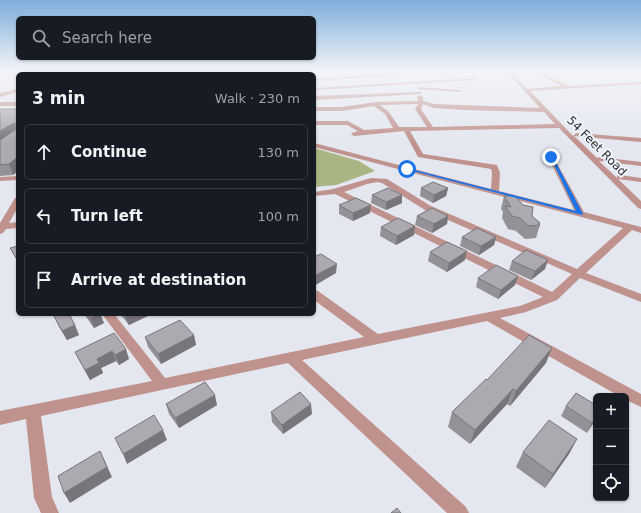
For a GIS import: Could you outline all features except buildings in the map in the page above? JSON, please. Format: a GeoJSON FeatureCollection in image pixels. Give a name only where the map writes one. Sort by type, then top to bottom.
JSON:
{"type":"FeatureCollection","features":[{"type":"Feature","properties":{"kind":"street"},"geometry":{"type":"LineString","coordinates":[[316,98],[355,95]]}},
{"type":"Feature","properties":{"kind":"street"},"geometry":{"type":"LineString","coordinates":[[420,95],[421,102],[418,109],[431,128]]}},
{"type":"Feature","properties":{"kind":"street","name":"54 Feet Road"},"geometry":{"type":"LineString","coordinates":[[534,95],[560,126],[632,197]]}},
{"type":"Feature","properties":{"kind":"street","name":"54 Feet Road"},"geometry":{"type":"LineString","coordinates":[[535,95],[620,177],[632,197]]}},
{"type":"Feature","properties":{"kind":"street"},"geometry":{"type":"LineString","coordinates":[[1,103],[16,102]]}},
{"type":"Feature","properties":{"kind":"street"},"geometry":{"type":"LineString","coordinates":[[316,110],[342,109],[375,104],[421,102],[434,106],[464,108],[546,110]]}},
{"type":"Feature","properties":{"kind":"street"},"geometry":{"type":"LineString","coordinates":[[375,104],[387,113],[397,129]]}},
{"type":"Feature","properties":{"kind":"street"},"geometry":{"type":"LineString","coordinates":[[316,123],[348,123],[363,132]]}},
{"type":"Feature","properties":{"kind":"street"},"geometry":{"type":"LineString","coordinates":[[354,134],[397,129],[560,126]]}},
{"type":"Feature","properties":{"kind":"street"},"geometry":{"type":"LineString","coordinates":[[406,129],[420,156]]}},
{"type":"Feature","properties":{"kind":"street"},"geometry":{"type":"LineString","coordinates":[[641,134],[632,134],[641,139]]}},
{"type":"Feature","properties":{"kind":"street"},"geometry":{"type":"LineString","coordinates":[[576,135],[641,139]]}},
{"type":"Feature","properties":{"kind":"street"},"geometry":{"type":"LineString","coordinates":[[583,142],[641,146]]}},
{"type":"Feature","properties":{"kind":"street"},"geometry":{"type":"LineString","coordinates":[[316,146],[635,228]]}},
{"type":"Feature","properties":{"kind":"street"},"geometry":{"type":"LineString","coordinates":[[407,169],[420,156]]}},
{"type":"Feature","properties":{"kind":"street"},"geometry":{"type":"LineString","coordinates":[[420,156],[494,167],[496,172],[495,192]]}},
{"type":"Feature","properties":{"kind":"street"},"geometry":{"type":"LineString","coordinates":[[551,157],[580,214]]}},
{"type":"Feature","properties":{"kind":"street"},"geometry":{"type":"LineString","coordinates":[[600,159],[641,164]]}},
{"type":"Feature","properties":{"kind":"street"},"geometry":{"type":"LineString","coordinates":[[620,177],[641,180]]}},
{"type":"Feature","properties":{"kind":"street"},"geometry":{"type":"LineString","coordinates":[[0,178],[16,178]]}},
{"type":"Feature","properties":{"kind":"street"},"geometry":{"type":"LineString","coordinates":[[316,194],[336,191],[369,180],[376,179],[384,181],[428,208],[580,274],[641,298]]}},
{"type":"Feature","properties":{"kind":"street"},"geometry":{"type":"LineString","coordinates":[[336,191],[553,297]]}},
{"type":"Feature","properties":{"kind":"street"},"geometry":{"type":"LineString","coordinates":[[632,197],[641,206]]}},
{"type":"Feature","properties":{"kind":"street"},"geometry":{"type":"LineString","coordinates":[[1,229],[16,203]]}},
{"type":"Feature","properties":{"kind":"street"},"geometry":{"type":"LineString","coordinates":[[1,229],[16,225]]}},
{"type":"Feature","properties":{"kind":"street"},"geometry":{"type":"LineString","coordinates":[[0,418],[522,309],[553,297],[635,228]]}},
{"type":"Feature","properties":{"kind":"street"},"geometry":{"type":"LineString","coordinates":[[316,295],[375,339]]}},
{"type":"Feature","properties":{"kind":"street"},"geometry":{"type":"LineString","coordinates":[[110,316],[163,385]]}},
{"type":"Feature","properties":{"kind":"street"},"geometry":{"type":"LineString","coordinates":[[488,316],[641,401]]}},
{"type":"Feature","properties":{"kind":"street"},"geometry":{"type":"LineString","coordinates":[[290,357],[460,513]]}},
{"type":"Feature","properties":{"kind":"street"},"geometry":{"type":"LineString","coordinates":[[34,412],[44,498],[50,513]]}},
{"type":"Feature","properties":{"kind":"green space"},"geometry":{"type":"Polygon","coordinates":[[[316,149],[359,161],[375,171],[336,185],[316,187],[316,149]]]}},
{"type":"Feature","properties":{"kind":"route"},"geometry":{"type":"LineString","coordinates":[[407,169],[580,214],[551,157]]}}]}
